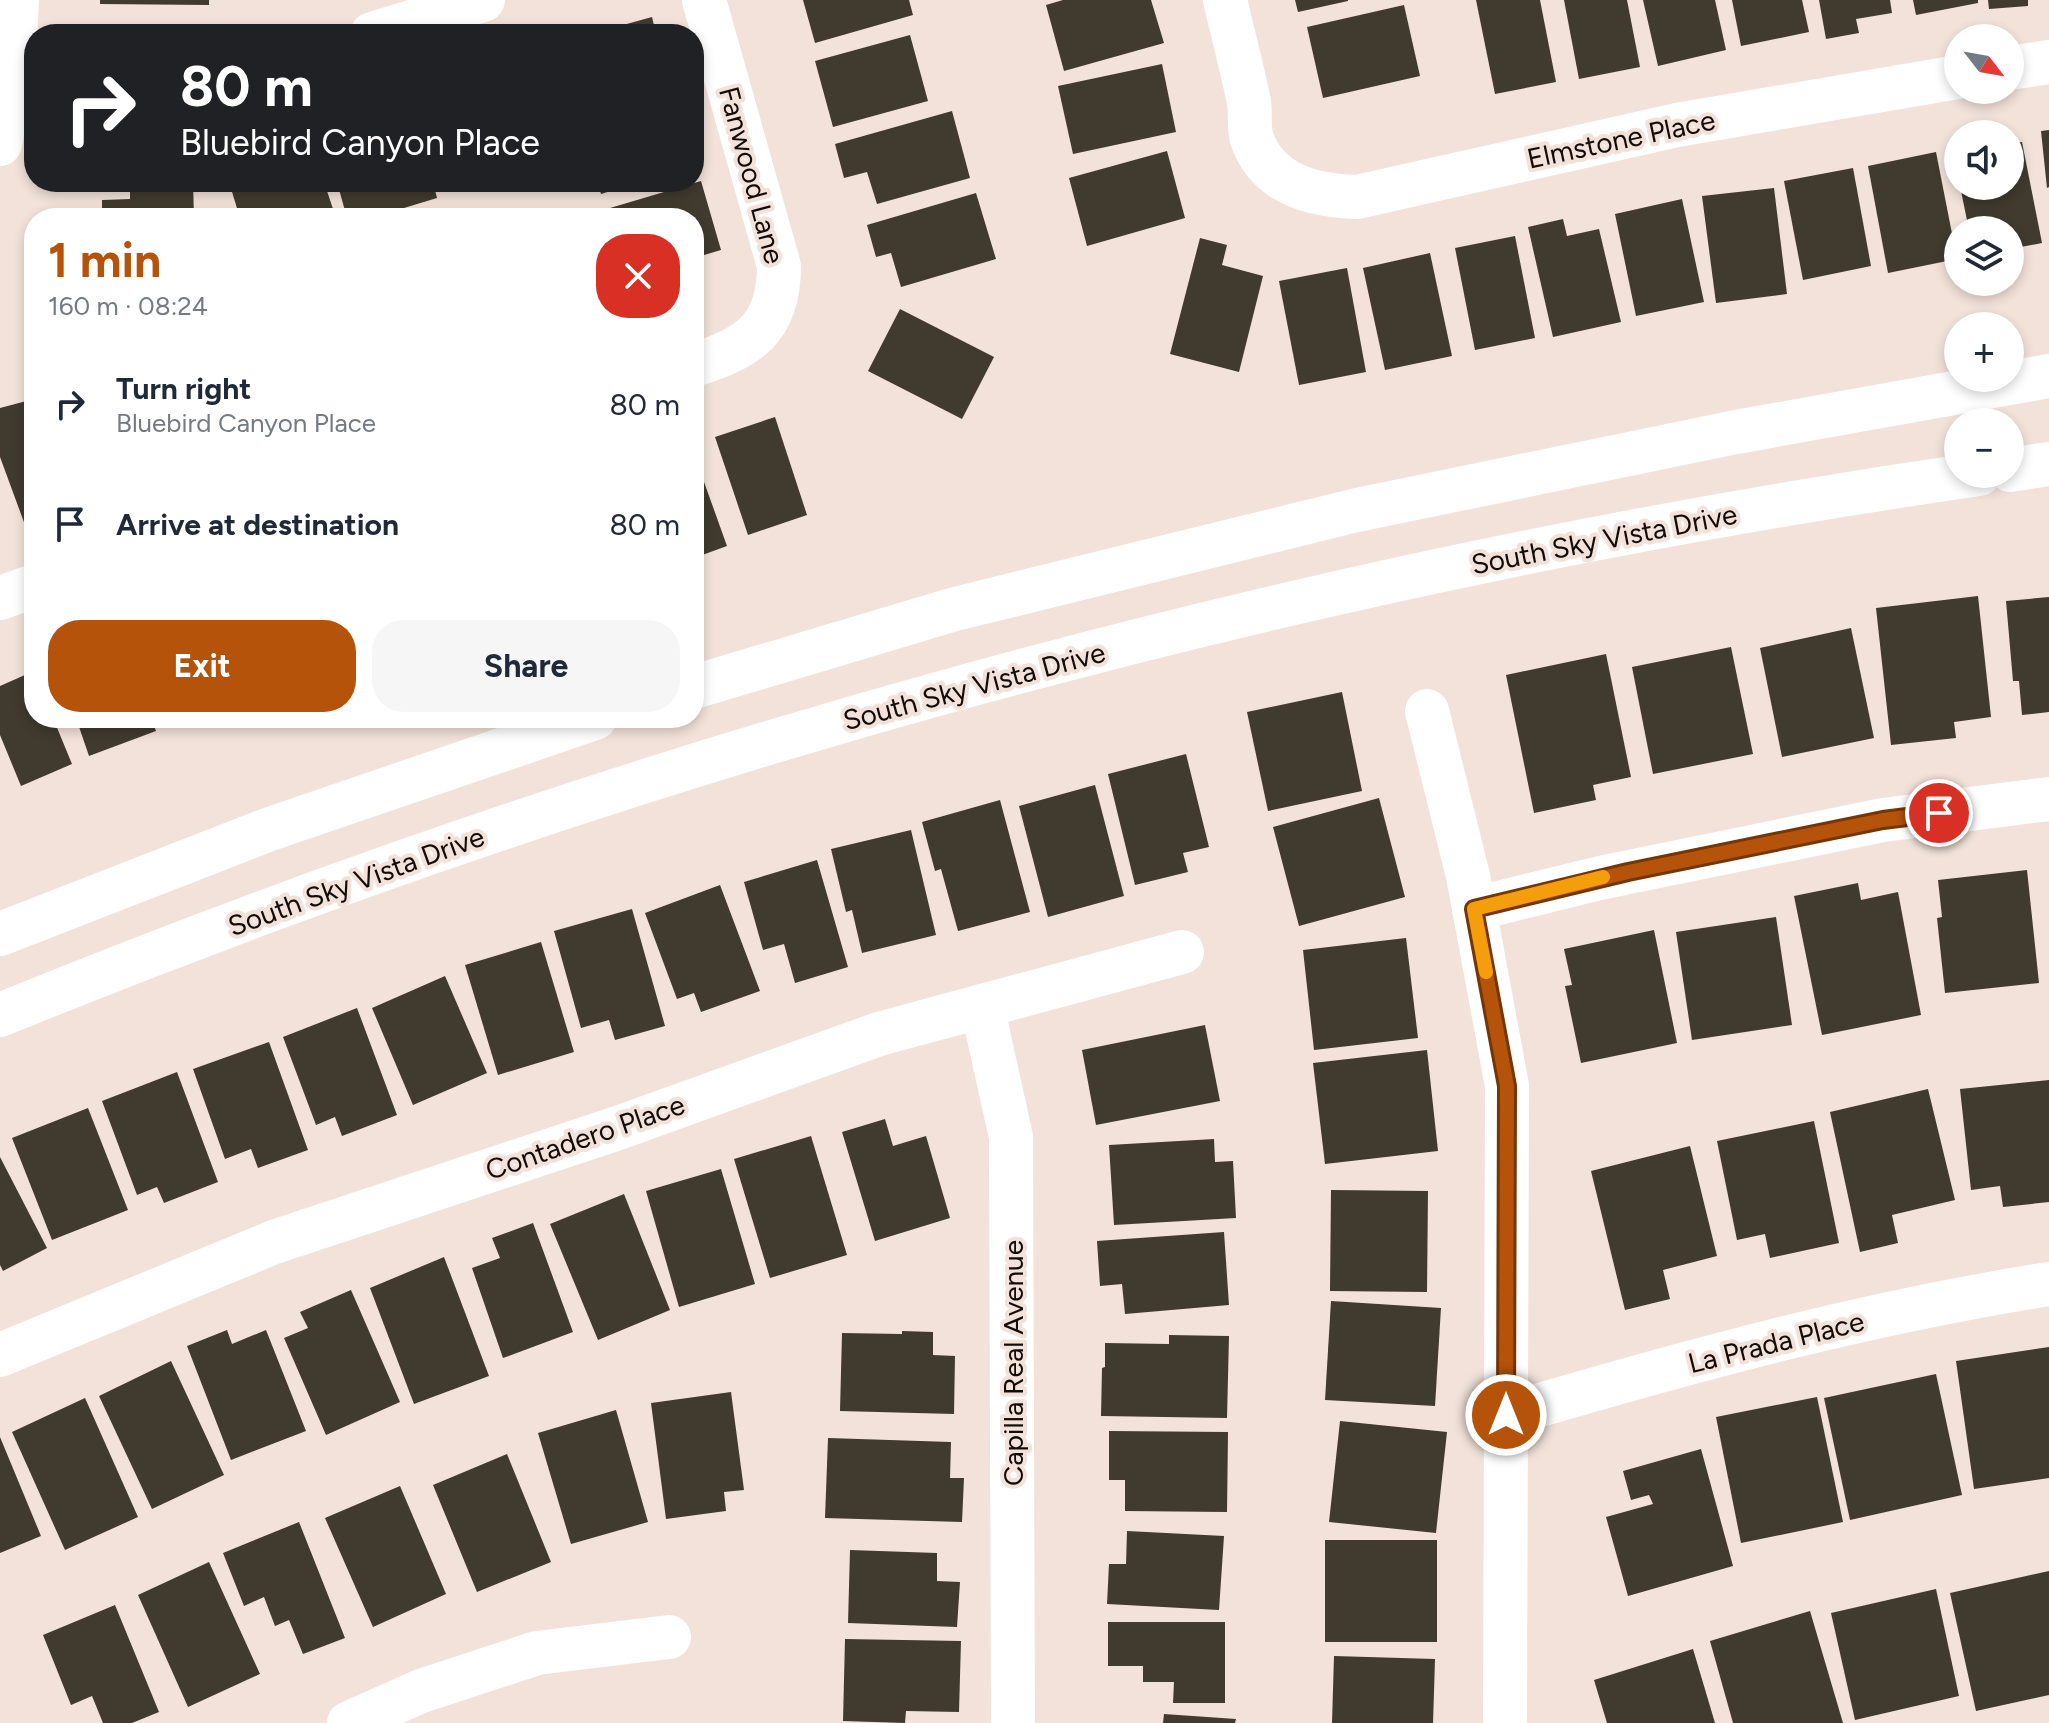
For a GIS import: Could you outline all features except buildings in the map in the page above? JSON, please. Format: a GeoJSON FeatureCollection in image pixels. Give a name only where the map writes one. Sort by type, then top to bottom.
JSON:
{"type":"FeatureCollection","features":[{"type":"Feature","properties":{"kind":"street"},"geometry":{"type":"LineString","coordinates":[[0,144],[24,66],[17,0]]}},
{"type":"Feature","properties":{"kind":"street"},"geometry":{"type":"LineString","coordinates":[[405,24],[483,0]]}},
{"type":"Feature","properties":{"kind":"street","name":"Fanwood Lane"},"geometry":{"type":"LineString","coordinates":[[704,0],[779,266],[775,305],[766,323],[736,351],[704,362]]}},
{"type":"Feature","properties":{"kind":"street","name":"Elmstone Place"},"geometry":{"type":"LineString","coordinates":[[1225,0],[1249,105],[1251,136],[1258,154],[1287,183],[1333,196],[1357,197],[1677,125],[1944,79]]}},
{"type":"Feature","properties":{"kind":"street"},"geometry":{"type":"LineString","coordinates":[[2024,66],[2049,62]]}},
{"type":"Feature","properties":{"kind":"street"},"geometry":{"type":"LineString","coordinates":[[704,684],[955,609],[1357,510],[1736,432],[2049,376]]}},
{"type":"Feature","properties":{"kind":"street"},"geometry":{"type":"LineString","coordinates":[[2024,468],[2049,464]]}},
{"type":"Feature","properties":{"kind":"street","name":"South Sky Vista Drive"},"geometry":{"type":"LineString","coordinates":[[0,1015],[290,904],[536,817],[926,697],[1158,636],[1380,583],[1692,521],[1944,480]]}},
{"type":"Feature","properties":{"kind":"street"},"geometry":{"type":"LineString","coordinates":[[0,598],[24,590]]}},
{"type":"Feature","properties":{"kind":"street"},"geometry":{"type":"LineString","coordinates":[[1427,711],[1474,909],[1507,1086],[1505,1723]]}},
{"type":"Feature","properties":{"kind":"street"},"geometry":{"type":"LineString","coordinates":[[0,934],[267,830],[566,728]]}},
{"type":"Feature","properties":{"kind":"street"},"geometry":{"type":"LineString","coordinates":[[1474,909],[1600,878],[1883,820],[2049,799]]}},
{"type":"Feature","properties":{"kind":"street","name":"Contadero Place"},"geometry":{"type":"LineString","coordinates":[[0,1355],[274,1242],[618,1128],[879,1034],[1182,952]]}},
{"type":"Feature","properties":{"kind":"street","name":"Capilla Real Avenue"},"geometry":{"type":"LineString","coordinates":[[982,1006],[1011,1137],[1013,1723]]}},
{"type":"Feature","properties":{"kind":"street","name":"La Prada Place"},"geometry":{"type":"LineString","coordinates":[[1506,1415],[1747,1346],[1962,1298],[2049,1284]]}},
{"type":"Feature","properties":{"kind":"street"},"geometry":{"type":"LineString","coordinates":[[349,1723],[421,1691],[537,1653],[669,1637]]}},
{"type":"Feature","properties":{"kind":"slow traffic"},"geometry":{"type":"LineString","coordinates":[[1486,972],[1474,909],[1603,877]]}},
{"type":"Feature","properties":{"kind":"route"},"geometry":{"type":"LineString","coordinates":[[1506,1415],[1507,1086],[1474,909],[1628,872],[1883,820],[1939,813]]}}]}
